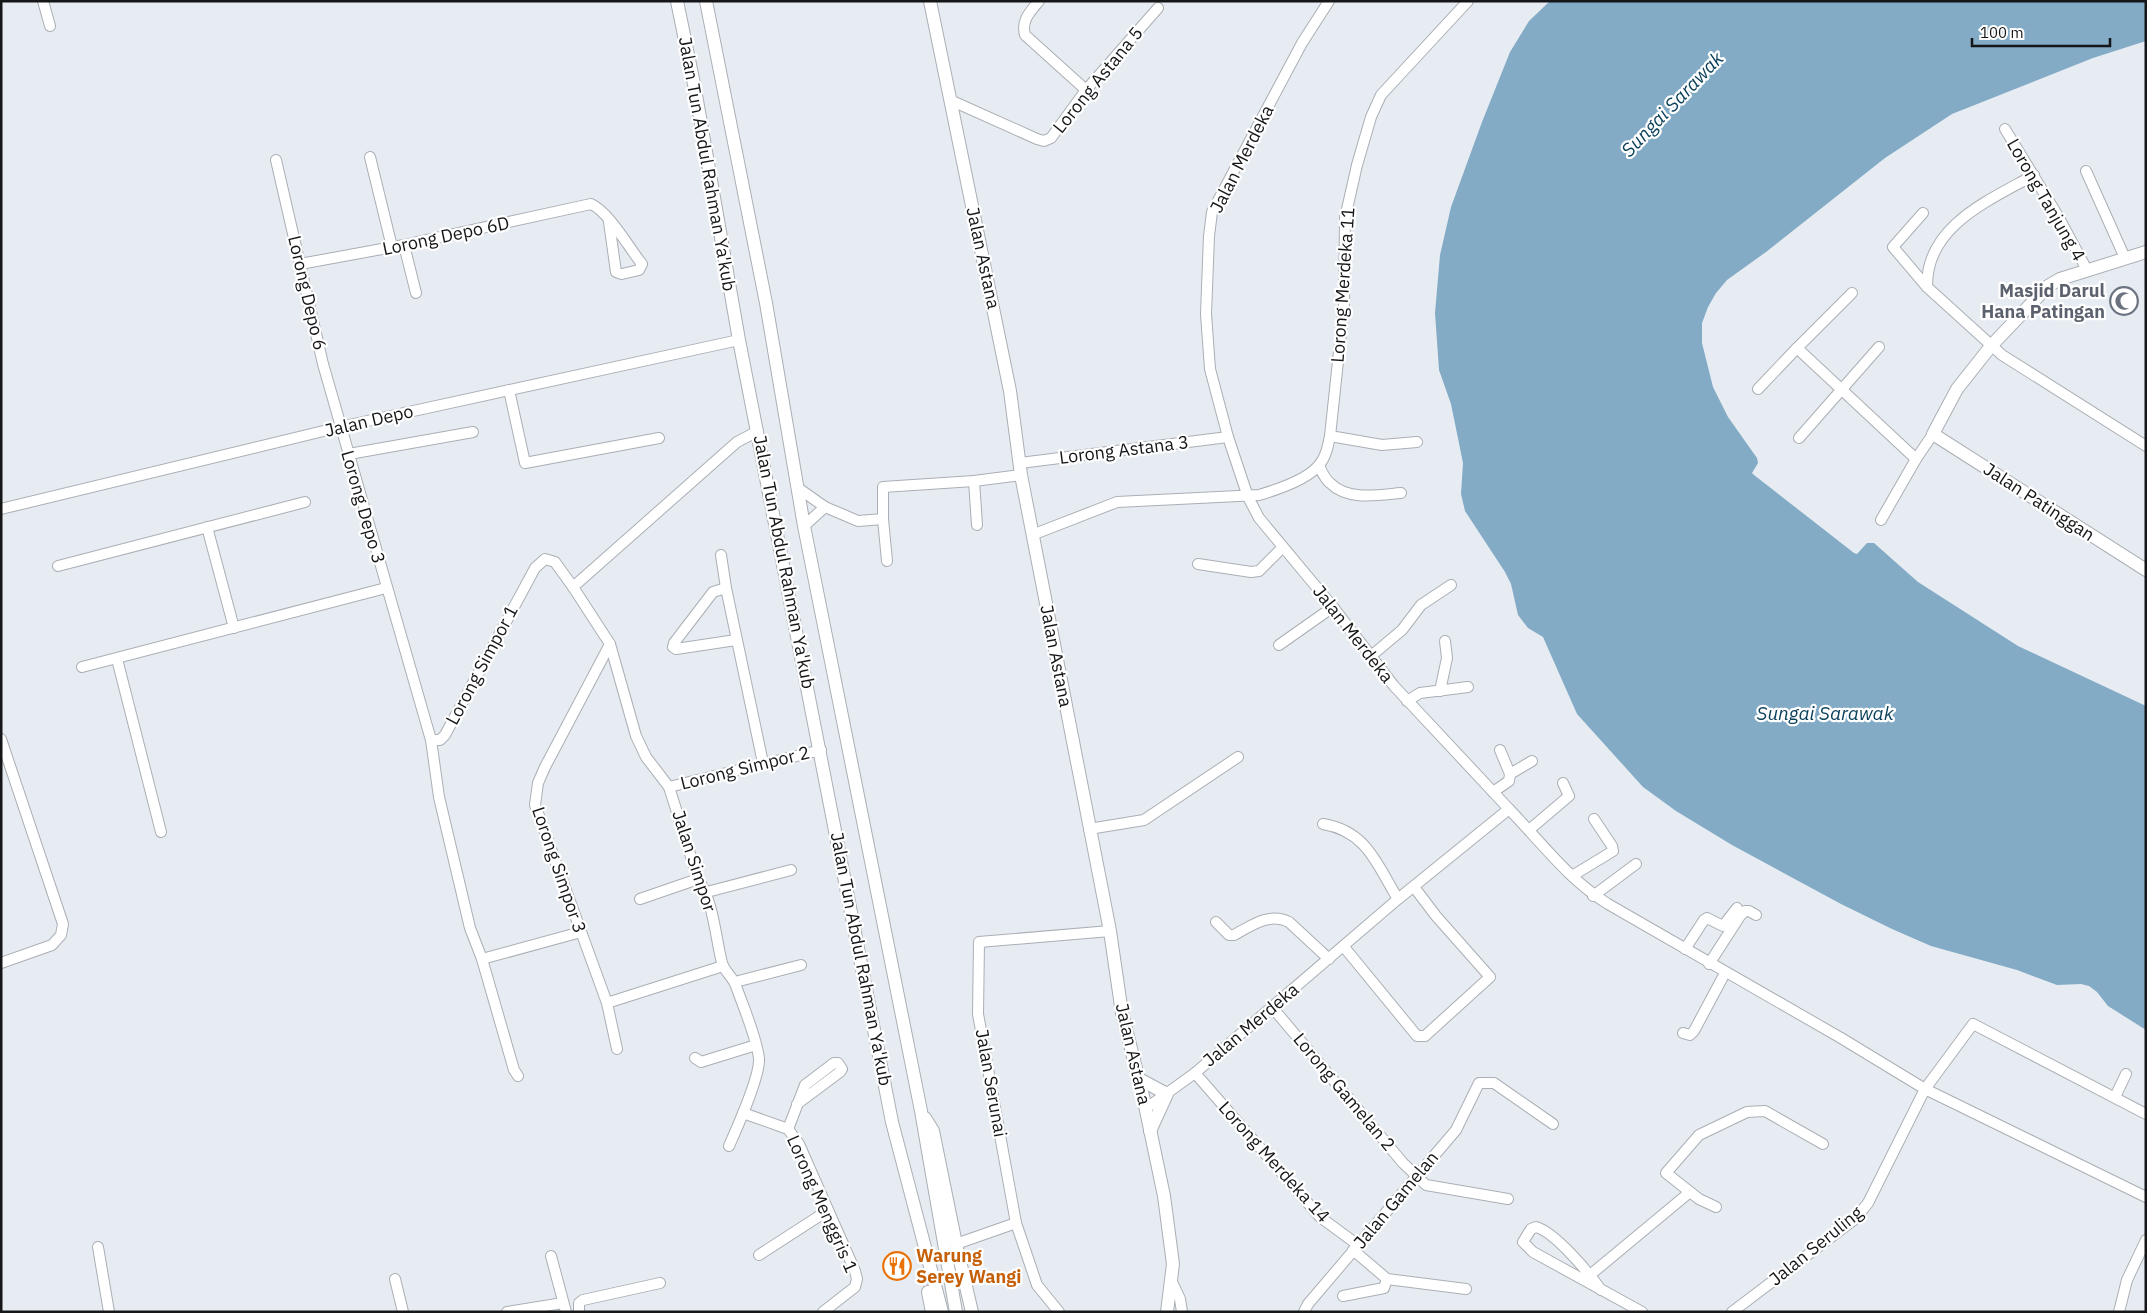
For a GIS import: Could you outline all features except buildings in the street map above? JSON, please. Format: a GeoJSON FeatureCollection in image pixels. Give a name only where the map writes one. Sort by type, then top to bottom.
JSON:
{"type":"FeatureCollection","features":[{"type":"Feature","properties":{"kind":"main road","name":"Jalan Tun Abdul Rahman Ya'kub"},"geometry":{"type":"LineString","coordinates":[[677,1],[695,89],[739,340],[821,750],[892,1122]]}},
{"type":"Feature","properties":{"kind":"main road","name":"Jalan Tun Abdul Rahman Ya'kub"},"geometry":{"type":"LineString","coordinates":[[706,1],[766,303],[804,526],[921,1111],[956,1312]]}},
{"type":"Feature","properties":{"kind":"main road","name":"Jalan Astana"},"geometry":{"type":"LineString","coordinates":[[930,1],[1009,383],[1032,535],[1110,931],[1122,1013],[1139,1079],[1168,1223],[1173,1264],[1167,1312]]}},
{"type":"Feature","properties":{"kind":"main road"},"geometry":{"type":"LineString","coordinates":[[1933,434],[1957,389],[1991,346],[2048,286],[2060,279],[2146,252]]}},
{"type":"Feature","properties":{"kind":"main road","name":"Jalan Patinggan"},"geometry":{"type":"LineString","coordinates":[[1933,434],[2146,570]]}},
{"type":"Feature","properties":{"kind":"main road"},"geometry":{"type":"LineString","coordinates":[[1139,1079],[1167,1094],[1150,1131]]}},
{"type":"Feature","properties":{"kind":"main road"},"geometry":{"type":"LineString","coordinates":[[921,1111],[933,1131],[972,1312]]}},
{"type":"Feature","properties":{"kind":"main road"},"geometry":{"type":"LineString","coordinates":[[892,1122],[891,1150],[932,1312]]}},
{"type":"Feature","properties":{"kind":"main road"},"geometry":{"type":"LineString","coordinates":[[892,1122],[942,1312]]}},
{"type":"Feature","properties":{"kind":"street"},"geometry":{"type":"LineString","coordinates":[[43,1],[50,26]]}},
{"type":"Feature","properties":{"kind":"street"},"geometry":{"type":"LineString","coordinates":[[1039,1],[1024,20],[1023,28],[1025,35],[1086,90]]}},
{"type":"Feature","properties":{"kind":"street","name":"Jalan Merdeka"},"geometry":{"type":"LineString","coordinates":[[1145,1108],[1195,1073],[1398,899],[1508,809],[1407,701],[1259,518],[1248,497],[1228,437],[1210,370],[1206,314],[1209,236],[1212,212],[1302,43],[1329,1]]}},
{"type":"Feature","properties":{"kind":"street","name":"Lorong Merdeka 11"},"geometry":{"type":"LineString","coordinates":[[1319,466],[1327,453],[1330,436],[1344,306],[1345,218],[1357,165],[1371,117],[1381,95],[1468,1]]}},
{"type":"Feature","properties":{"kind":"street","name":"Lorong Astana 5"},"geometry":{"type":"LineString","coordinates":[[950,100],[1044,140],[1051,138],[1086,90],[1158,8]]}},
{"type":"Feature","properties":{"kind":"street","name":"Lorong Tanjung 4"},"geometry":{"type":"LineString","coordinates":[[2005,129],[2034,175],[2086,270]]}},
{"type":"Feature","properties":{"kind":"street"},"geometry":{"type":"LineString","coordinates":[[370,157],[392,247]]}},
{"type":"Feature","properties":{"kind":"street","name":"Lorong Depo 6"},"geometry":{"type":"LineString","coordinates":[[276,160],[340,427]]}},
{"type":"Feature","properties":{"kind":"street"},"geometry":{"type":"LineString","coordinates":[[2086,171],[2124,258]]}},
{"type":"Feature","properties":{"kind":"street"},"geometry":{"type":"LineString","coordinates":[[1927,287],[1927,274],[1936,249],[1968,212],[2034,175]]}},
{"type":"Feature","properties":{"kind":"street","name":"Lorong Depo 6D"},"geometry":{"type":"LineString","coordinates":[[300,264],[404,245],[591,204],[598,207],[610,222]]}},
{"type":"Feature","properties":{"kind":"street"},"geometry":{"type":"LineString","coordinates":[[1923,213],[1893,247],[1927,287],[2002,355],[2146,446]]}},
{"type":"Feature","properties":{"kind":"street"},"geometry":{"type":"LineString","coordinates":[[610,222],[642,264],[639,270],[622,274],[616,272],[610,222]]}},
{"type":"Feature","properties":{"kind":"street"},"geometry":{"type":"LineString","coordinates":[[404,245],[416,293]]}},
{"type":"Feature","properties":{"kind":"street"},"geometry":{"type":"LineString","coordinates":[[1758,389],[1852,293]]}},
{"type":"Feature","properties":{"kind":"street","name":"Jalan Depo"},"geometry":{"type":"LineString","coordinates":[[1,509],[340,427],[739,340]]}},
{"type":"Feature","properties":{"kind":"street"},"geometry":{"type":"LineString","coordinates":[[1799,438],[1879,347]]}},
{"type":"Feature","properties":{"kind":"street"},"geometry":{"type":"LineString","coordinates":[[1797,348],[1916,459]]}},
{"type":"Feature","properties":{"kind":"street"},"geometry":{"type":"LineString","coordinates":[[509,390],[525,463],[659,438]]}},
{"type":"Feature","properties":{"kind":"street","name":"Lorong Depo 3"},"geometry":{"type":"LineString","coordinates":[[340,427],[386,588]]}},
{"type":"Feature","properties":{"kind":"street"},"geometry":{"type":"LineString","coordinates":[[573,587],[736,442],[758,431]]}},
{"type":"Feature","properties":{"kind":"street"},"geometry":{"type":"LineString","coordinates":[[349,454],[473,432]]}},
{"type":"Feature","properties":{"kind":"street"},"geometry":{"type":"LineString","coordinates":[[1881,520],[1916,459],[1933,434]]}},
{"type":"Feature","properties":{"kind":"street"},"geometry":{"type":"LineString","coordinates":[[1330,436],[1382,445],[1417,442]]}},
{"type":"Feature","properties":{"kind":"street","name":"Lorong Astana 3"},"geometry":{"type":"LineString","coordinates":[[883,519],[883,487],[974,481],[1021,469],[1228,437]]}},
{"type":"Feature","properties":{"kind":"street"},"geometry":{"type":"LineString","coordinates":[[1032,535],[1117,502],[1169,498],[1248,497],[1277,489],[1319,466],[1329,483],[1344,493],[1370,496],[1401,494]]}},
{"type":"Feature","properties":{"kind":"street"},"geometry":{"type":"LineString","coordinates":[[974,481],[977,525]]}},
{"type":"Feature","properties":{"kind":"street"},"geometry":{"type":"LineString","coordinates":[[798,488],[825,507],[858,521],[883,519],[888,561]]}},
{"type":"Feature","properties":{"kind":"street"},"geometry":{"type":"LineString","coordinates":[[58,566],[305,502]]}},
{"type":"Feature","properties":{"kind":"street"},"geometry":{"type":"LineString","coordinates":[[804,526],[825,507]]}},
{"type":"Feature","properties":{"kind":"street"},"geometry":{"type":"LineString","coordinates":[[207,527],[234,628]]}},
{"type":"Feature","properties":{"kind":"street"},"geometry":{"type":"LineString","coordinates":[[1198,564],[1251,572],[1259,571],[1282,548]]}},
{"type":"Feature","properties":{"kind":"street"},"geometry":{"type":"LineString","coordinates":[[721,555],[736,640],[763,763]]}},
{"type":"Feature","properties":{"kind":"street","name":"Lorong Simpor 1"},"geometry":{"type":"LineString","coordinates":[[386,588],[431,740],[440,740],[445,735],[535,568],[545,559],[555,562]]}},
{"type":"Feature","properties":{"kind":"street","name":"Jalan Simpor"},"geometry":{"type":"LineString","coordinates":[[555,562],[610,644],[636,736],[646,757],[670,787],[698,879],[707,892],[723,966],[735,982],[756,1046],[759,1059],[758,1068],[743,1113],[729,1146]]}},
{"type":"Feature","properties":{"kind":"street"},"geometry":{"type":"LineString","coordinates":[[1371,656],[1402,630],[1421,605],[1451,585]]}},
{"type":"Feature","properties":{"kind":"street"},"geometry":{"type":"LineString","coordinates":[[82,668],[386,588]]}},
{"type":"Feature","properties":{"kind":"street"},"geometry":{"type":"LineString","coordinates":[[726,588],[713,592],[674,642],[673,647],[676,649],[736,640]]}},
{"type":"Feature","properties":{"kind":"street"},"geometry":{"type":"LineString","coordinates":[[1278,645],[1332,607]]}},
{"type":"Feature","properties":{"kind":"street"},"geometry":{"type":"LineString","coordinates":[[1440,691],[1448,658],[1445,641]]}},
{"type":"Feature","properties":{"kind":"street","name":"Lorong Simpor 3"},"geometry":{"type":"LineString","coordinates":[[610,644],[545,767],[535,796],[535,805],[607,1003],[617,1049]]}},
{"type":"Feature","properties":{"kind":"street"},"geometry":{"type":"LineString","coordinates":[[117,659],[161,832]]}},
{"type":"Feature","properties":{"kind":"street"},"geometry":{"type":"LineString","coordinates":[[1407,701],[1420,693],[1468,687]]}},
{"type":"Feature","properties":{"kind":"street"},"geometry":{"type":"LineString","coordinates":[[1,739],[63,924],[61,935],[52,945],[1,963]]}},
{"type":"Feature","properties":{"kind":"street"},"geometry":{"type":"LineString","coordinates":[[431,740],[439,797],[470,928],[482,959],[514,1070],[518,1076]]}},
{"type":"Feature","properties":{"kind":"street","name":"Lorong Simpor 2"},"geometry":{"type":"LineString","coordinates":[[670,787],[821,750]]}},
{"type":"Feature","properties":{"kind":"street"},"geometry":{"type":"LineString","coordinates":[[1493,792],[1509,781],[1510,774],[1500,750]]}},
{"type":"Feature","properties":{"kind":"street"},"geometry":{"type":"LineString","coordinates":[[1089,830],[1144,820],[1238,757]]}},
{"type":"Feature","properties":{"kind":"street"},"geometry":{"type":"LineString","coordinates":[[1510,774],[1532,761]]}},
{"type":"Feature","properties":{"kind":"street"},"geometry":{"type":"LineString","coordinates":[[1529,830],[1569,796],[1563,784]]}},
{"type":"Feature","properties":{"kind":"street"},"geometry":{"type":"LineString","coordinates":[[1508,809],[1572,876],[1594,896],[1725,973],[1842,1038],[1925,1089],[2146,1198]]}},
{"type":"Feature","properties":{"kind":"street"},"geometry":{"type":"LineString","coordinates":[[1572,876],[1613,851],[1612,846],[1594,820]]}},
{"type":"Feature","properties":{"kind":"street"},"geometry":{"type":"LineString","coordinates":[[1323,824],[1345,830],[1362,842],[1398,899]]}},
{"type":"Feature","properties":{"kind":"street"},"geometry":{"type":"LineString","coordinates":[[1594,896],[1636,864]]}},
{"type":"Feature","properties":{"kind":"street"},"geometry":{"type":"LineString","coordinates":[[707,892],[791,870]]}},
{"type":"Feature","properties":{"kind":"street"},"geometry":{"type":"LineString","coordinates":[[640,899],[698,879]]}},
{"type":"Feature","properties":{"kind":"street"},"geometry":{"type":"LineString","coordinates":[[1344,947],[1418,1036],[1425,1036],[1490,977],[1436,916],[1414,887]]}},
{"type":"Feature","properties":{"kind":"street"},"geometry":{"type":"LineString","coordinates":[[1685,949],[1704,920],[1707,918],[1723,926],[1737,908]]}},
{"type":"Feature","properties":{"kind":"street"},"geometry":{"type":"LineString","coordinates":[[1710,964],[1740,916],[1749,910],[1756,915]]}},
{"type":"Feature","properties":{"kind":"street"},"geometry":{"type":"LineString","coordinates":[[1216,922],[1229,935],[1234,935],[1272,917],[1281,918],[1289,922],[1329,959]]}},
{"type":"Feature","properties":{"kind":"street","name":"Jalan Serunai"},"geometry":{"type":"LineString","coordinates":[[1059,1312],[1037,1285],[1016,1223],[978,1014],[979,942],[1110,931]]}},
{"type":"Feature","properties":{"kind":"street"},"geometry":{"type":"LineString","coordinates":[[482,959],[581,932]]}},
{"type":"Feature","properties":{"kind":"street"},"geometry":{"type":"LineString","coordinates":[[735,982],[801,965]]}},
{"type":"Feature","properties":{"kind":"street"},"geometry":{"type":"LineString","coordinates":[[607,1003],[723,966]]}},
{"type":"Feature","properties":{"kind":"street"},"geometry":{"type":"LineString","coordinates":[[1683,1032],[1690,1035],[1694,1030],[1725,973]]}},
{"type":"Feature","properties":{"kind":"street","name":"Lorong Gamelan 2"},"geometry":{"type":"LineString","coordinates":[[1272,1007],[1403,1163],[1426,1185],[1508,1199]]}},
{"type":"Feature","properties":{"kind":"street","name":"Jalan Seruling"},"geometry":{"type":"LineString","coordinates":[[1732,1312],[1855,1219],[1868,1204],[1925,1089],[1973,1024],[2087,1085],[2115,1097]]}},
{"type":"Feature","properties":{"kind":"street"},"geometry":{"type":"LineString","coordinates":[[695,1058],[701,1062],[756,1046]]}},
{"type":"Feature","properties":{"kind":"street"},"geometry":{"type":"LineString","coordinates":[[788,1129],[797,1104],[805,1085],[834,1063],[838,1063],[842,1068],[840,1072],[797,1104]]}},
{"type":"Feature","properties":{"kind":"street","name":"Lorong Merdeka 14"},"geometry":{"type":"LineString","coordinates":[[1195,1073],[1320,1217],[1356,1248],[1387,1279]]}},
{"type":"Feature","properties":{"kind":"street"},"geometry":{"type":"LineString","coordinates":[[2126,1074],[2115,1097],[2146,1114]]}},
{"type":"Feature","properties":{"kind":"street","name":"Jalan Gamelan"},"geometry":{"type":"LineString","coordinates":[[1304,1312],[1308,1304],[1456,1130],[1479,1083],[1494,1082],[1553,1124]]}},
{"type":"Feature","properties":{"kind":"street"},"geometry":{"type":"LineString","coordinates":[[1716,1207],[1698,1199],[1666,1173],[1699,1135],[1747,1112],[1765,1111],[1823,1144]]}},
{"type":"Feature","properties":{"kind":"street","name":"Lorong Menggris 1"},"geometry":{"type":"LineString","coordinates":[[743,1113],[788,1129],[799,1144],[857,1279],[854,1287],[823,1312]]}},
{"type":"Feature","properties":{"kind":"street"},"geometry":{"type":"LineString","coordinates":[[1590,1275],[1690,1192]]}},
{"type":"Feature","properties":{"kind":"street"},"geometry":{"type":"LineString","coordinates":[[759,1255],[827,1211]]}},
{"type":"Feature","properties":{"kind":"street"},"geometry":{"type":"LineString","coordinates":[[956,1244],[1016,1223]]}},
{"type":"Feature","properties":{"kind":"street"},"geometry":{"type":"LineString","coordinates":[[1601,1290],[1590,1275],[1551,1234],[1542,1228],[1536,1227],[1531,1229],[1523,1242],[1533,1252],[1601,1290],[1642,1312]]}},
{"type":"Feature","properties":{"kind":"street"},"geometry":{"type":"LineString","coordinates":[[2119,1312],[2127,1280],[2146,1240]]}},
{"type":"Feature","properties":{"kind":"street"},"geometry":{"type":"LineString","coordinates":[[98,1247],[109,1312]]}},
{"type":"Feature","properties":{"kind":"street"},"geometry":{"type":"LineString","coordinates":[[507,1312],[564,1307],[550,1256]]}},
{"type":"Feature","properties":{"kind":"street"},"geometry":{"type":"LineString","coordinates":[[395,1279],[403,1312]]}},
{"type":"Feature","properties":{"kind":"street"},"geometry":{"type":"LineString","coordinates":[[1342,1296],[1384,1288],[1387,1279],[1466,1289]]}},
{"type":"Feature","properties":{"kind":"street"},"geometry":{"type":"LineString","coordinates":[[1172,1282],[1180,1299],[1182,1312]]}},
{"type":"Feature","properties":{"kind":"street"},"geometry":{"type":"LineString","coordinates":[[578,1312],[579,1303],[583,1300],[660,1283]]}},
{"type":"Feature","properties":{"kind":"water","name":"Sungai Sarawak"},"geometry":{"type":"Polygon","coordinates":[[[1550,1],[2146,1],[2146,41],[2093,58],[1952,114],[1885,158],[1766,252],[1727,280],[1716,293],[1708,307],[1702,323],[1702,343],[1713,387],[1728,417],[1757,458],[1758,463],[1752,473],[1754,475],[1854,553],[1857,554],[1867,543],[1874,543],[1918,582],[2018,646],[2146,706],[2146,1030],[2108,1006],[2097,992],[2089,986],[2081,984],[2057,985],[2017,970],[1931,946],[1841,904],[1732,845],[1676,811],[1643,787],[1577,714],[1543,637],[1528,628],[1518,615],[1511,584],[1505,572],[1465,511],[1461,494],[1463,463],[1451,404],[1439,370],[1435,313],[1440,255],[1451,207],[1482,122],[1510,52],[1529,21],[1550,1]]]}},
{"type":"Feature","properties":{"kind":"place","name":"Masjid Darul Hana Patingan"},"geometry":{"type":"Point","coordinates":[2124,301]}},
{"type":"Feature","properties":{"kind":"place","name":"Warung Serey Wangi"},"geometry":{"type":"Point","coordinates":[897,1266]}}]}
